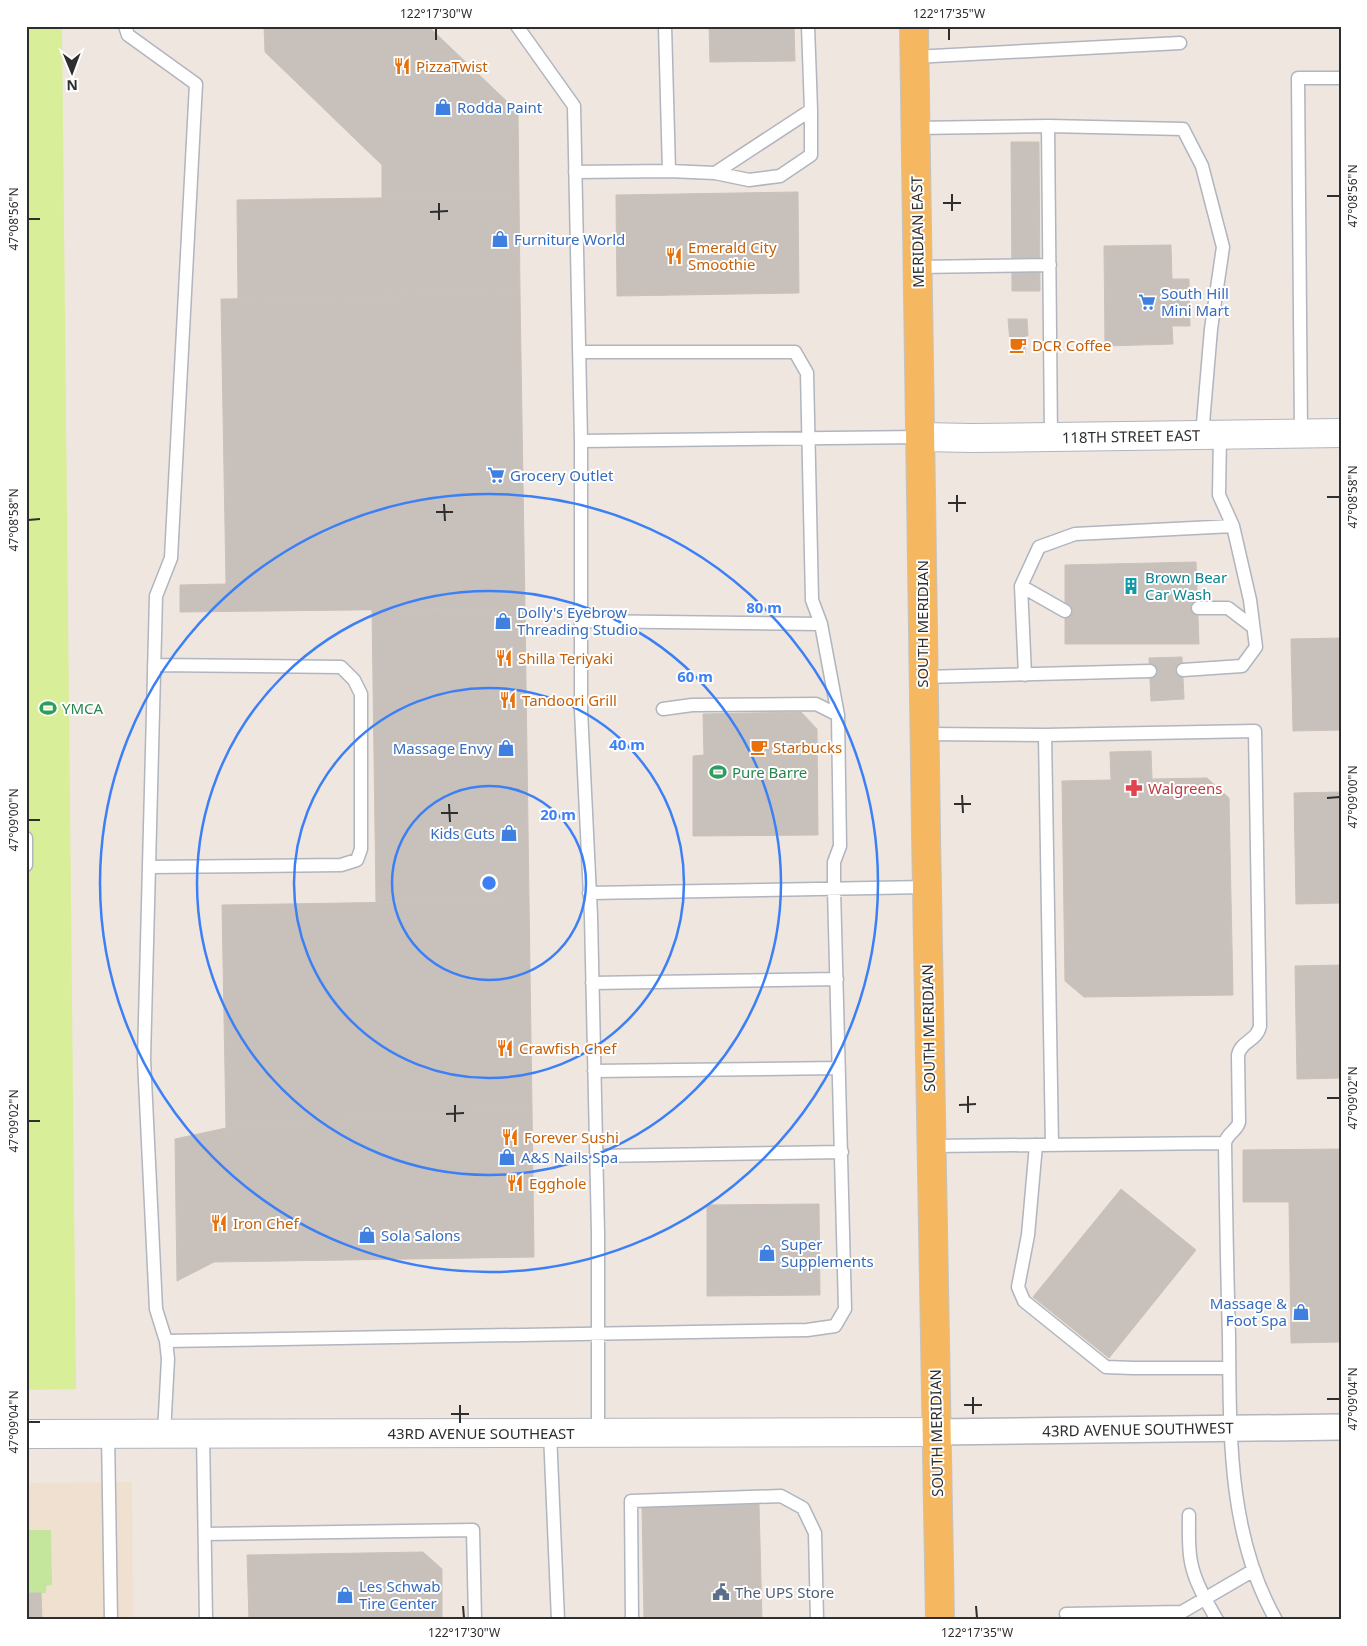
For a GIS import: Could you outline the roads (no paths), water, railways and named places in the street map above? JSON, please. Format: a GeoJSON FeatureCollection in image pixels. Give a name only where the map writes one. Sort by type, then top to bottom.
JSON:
{"type":"FeatureCollection","features":[{"type":"Feature","properties":{"kind":"main road","name":"MERIDIAN EAST"},"geometry":{"type":"LineString","coordinates":[[914,26],[921,437]]}},
{"type":"Feature","properties":{"kind":"main road","name":"SOUTH MERIDIAN"},"geometry":{"type":"LineString","coordinates":[[921,437],[923,734],[940,1620]]}},
{"type":"Feature","properties":{"kind":"street","name":"118TH STREET EAST"},"geometry":{"type":"LineString","coordinates":[[921,437],[1341,433]]}},
{"type":"Feature","properties":{"kind":"street","name":"43RD AVENUE SOUTHWEST"},"geometry":{"type":"LineString","coordinates":[[936,1432],[1341,1427]]}},
{"type":"Feature","properties":{"kind":"street","name":"43RD AVENUE SOUTHEAST"},"geometry":{"type":"LineString","coordinates":[[26,1434],[936,1432]]}},
{"type":"Feature","properties":{"kind":"lane"},"geometry":{"type":"LineString","coordinates":[[125,26],[128,35],[196,84],[171,558],[156,596],[144,1059],[156,1309],[166,1341],[168,1359],[164,1433]]}},
{"type":"Feature","properties":{"kind":"lane"},"geometry":{"type":"LineString","coordinates":[[517,26],[574,106],[581,441],[581,710],[588,893],[591,916],[596,1156],[598,1432]]}},
{"type":"Feature","properties":{"kind":"lane"},"geometry":{"type":"LineString","coordinates":[[665,26],[669,171]]}},
{"type":"Feature","properties":{"kind":"lane"},"geometry":{"type":"LineString","coordinates":[[575,172],[669,171],[715,173],[749,180],[780,176],[811,155],[808,26]]}},
{"type":"Feature","properties":{"kind":"lane"},"geometry":{"type":"LineString","coordinates":[[914,57],[1180,43]]}},
{"type":"Feature","properties":{"kind":"lane"},"geometry":{"type":"LineString","coordinates":[[1301,433],[1298,78],[1341,78]]}},
{"type":"Feature","properties":{"kind":"lane"},"geometry":{"type":"LineString","coordinates":[[715,173],[811,110]]}},
{"type":"Feature","properties":{"kind":"lane"},"geometry":{"type":"LineString","coordinates":[[1048,126],[1052,437]]}},
{"type":"Feature","properties":{"kind":"lane"},"geometry":{"type":"LineString","coordinates":[[915,128],[1048,126],[1183,129],[1202,166],[1223,247],[1211,329],[1211,435],[1219,495],[1233,526],[1250,600],[1256,647],[1242,666],[1182,670]]}},
{"type":"Feature","properties":{"kind":"lane"},"geometry":{"type":"LineString","coordinates":[[918,267],[1050,266]]}},
{"type":"Feature","properties":{"kind":"lane"},"geometry":{"type":"LineString","coordinates":[[166,1341],[807,1330],[835,1326],[845,1309],[834,889],[834,862],[840,846],[838,715],[821,624],[812,600],[807,373],[795,352],[579,352]]}},
{"type":"Feature","properties":{"kind":"lane"},"geometry":{"type":"LineString","coordinates":[[581,441],[921,437]]}},
{"type":"Feature","properties":{"kind":"lane"},"geometry":{"type":"LineString","coordinates":[[1025,675],[1021,586],[1039,547],[1074,534],[1233,526]]}},
{"type":"Feature","properties":{"kind":"lane"},"geometry":{"type":"LineString","coordinates":[[1021,586],[1065,610]]}},
{"type":"Feature","properties":{"kind":"lane"},"geometry":{"type":"LineString","coordinates":[[1198,608],[1228,608],[1253,627]]}},
{"type":"Feature","properties":{"kind":"lane"},"geometry":{"type":"LineString","coordinates":[[581,621],[821,624]]}},
{"type":"Feature","properties":{"kind":"lane"},"geometry":{"type":"LineString","coordinates":[[149,867],[341,865],[357,860],[361,849],[360,694],[354,680],[341,667],[154,665]]}},
{"type":"Feature","properties":{"kind":"lane"},"geometry":{"type":"LineString","coordinates":[[923,678],[1150,671]]}},
{"type":"Feature","properties":{"kind":"lane"},"geometry":{"type":"LineString","coordinates":[[663,709],[692,705],[816,704],[838,715]]}},
{"type":"Feature","properties":{"kind":"lane"},"geometry":{"type":"LineString","coordinates":[[923,734],[1045,735],[1255,731],[1260,1026],[1254,1038],[1239,1049],[1239,1122],[1225,1143],[1230,1428],[1241,1526],[1254,1570],[1276,1620]]}},
{"type":"Feature","properties":{"kind":"lane"},"geometry":{"type":"LineString","coordinates":[[1045,735],[1052,1144]]}},
{"type":"Feature","properties":{"kind":"lane"},"geometry":{"type":"LineString","coordinates":[[26,838],[26,865]]}},
{"type":"Feature","properties":{"kind":"lane"},"geometry":{"type":"LineString","coordinates":[[588,893],[926,887]]}},
{"type":"Feature","properties":{"kind":"lane"},"geometry":{"type":"LineString","coordinates":[[592,983],[837,979]]}},
{"type":"Feature","properties":{"kind":"lane"},"geometry":{"type":"LineString","coordinates":[[594,1071],[839,1068]]}},
{"type":"Feature","properties":{"kind":"lane"},"geometry":{"type":"LineString","coordinates":[[931,1146],[1225,1143]]}},
{"type":"Feature","properties":{"kind":"lane"},"geometry":{"type":"LineString","coordinates":[[1036,1145],[1028,1235],[1018,1287],[1024,1302],[1106,1367],[1229,1368]]}},
{"type":"Feature","properties":{"kind":"lane"},"geometry":{"type":"LineString","coordinates":[[596,1156],[842,1152]]}},
{"type":"Feature","properties":{"kind":"lane"},"geometry":{"type":"LineString","coordinates":[[108,1433],[111,1620]]}},
{"type":"Feature","properties":{"kind":"lane"},"geometry":{"type":"LineString","coordinates":[[203,1433],[206,1620]]}},
{"type":"Feature","properties":{"kind":"lane"},"geometry":{"type":"LineString","coordinates":[[550,1433],[558,1620]]}},
{"type":"Feature","properties":{"kind":"lane"},"geometry":{"type":"LineString","coordinates":[[632,1620],[631,1501],[781,1496],[803,1508],[815,1533],[817,1620]]}},
{"type":"Feature","properties":{"kind":"lane"},"geometry":{"type":"LineString","coordinates":[[1189,1515],[1191,1562],[1197,1582],[1218,1620]]}},
{"type":"Feature","properties":{"kind":"lane"},"geometry":{"type":"LineString","coordinates":[[205,1534],[473,1530],[475,1620]]}},
{"type":"Feature","properties":{"kind":"lane"},"geometry":{"type":"LineString","coordinates":[[1066,1614],[1182,1612],[1254,1570]]}},
{"type":"Feature","properties":{"kind":"place","name":"PizzaTwist"},"geometry":{"type":"Point","coordinates":[402,66]}},
{"type":"Feature","properties":{"kind":"place","name":"Rodda Paint"},"geometry":{"type":"Point","coordinates":[443,107]}},
{"type":"Feature","properties":{"kind":"place","name":"Furniture World"},"geometry":{"type":"Point","coordinates":[500,239]}},
{"type":"Feature","properties":{"kind":"place","name":"Emerald City Smoothie"},"geometry":{"type":"Point","coordinates":[674,256]}},
{"type":"Feature","properties":{"kind":"place","name":"South Hill Mini Mart"},"geometry":{"type":"Point","coordinates":[1147,302]}},
{"type":"Feature","properties":{"kind":"place","name":"DCR Coffee"},"geometry":{"type":"Point","coordinates":[1018,345]}},
{"type":"Feature","properties":{"kind":"place","name":"Grocery Outlet"},"geometry":{"type":"Point","coordinates":[496,475]}},
{"type":"Feature","properties":{"kind":"place","name":"Brown Bear Car Wash"},"geometry":{"type":"Point","coordinates":[1131,586]}},
{"type":"Feature","properties":{"kind":"place","name":"Dolly's Eyebrow Threading Studio"},"geometry":{"type":"Point","coordinates":[503,621]}},
{"type":"Feature","properties":{"kind":"place","name":"Shilla Teriyaki"},"geometry":{"type":"Point","coordinates":[504,658]}},
{"type":"Feature","properties":{"kind":"place","name":"Tandoori Grill"},"geometry":{"type":"Point","coordinates":[508,700]}},
{"type":"Feature","properties":{"kind":"place","name":"YMCA"},"geometry":{"type":"Point","coordinates":[48,708]}},
{"type":"Feature","properties":{"kind":"place","name":"Starbucks"},"geometry":{"type":"Point","coordinates":[759,747]}},
{"type":"Feature","properties":{"kind":"place","name":"Massage Envy"},"geometry":{"type":"Point","coordinates":[506,748]}},
{"type":"Feature","properties":{"kind":"place","name":"Pure Barre"},"geometry":{"type":"Point","coordinates":[718,772]}},
{"type":"Feature","properties":{"kind":"place","name":"Walgreens"},"geometry":{"type":"Point","coordinates":[1134,788]}},
{"type":"Feature","properties":{"kind":"place","name":"Kids Cuts"},"geometry":{"type":"Point","coordinates":[509,833]}},
{"type":"Feature","properties":{"kind":"place","name":"Crawfish Chef"},"geometry":{"type":"Point","coordinates":[505,1048]}},
{"type":"Feature","properties":{"kind":"place","name":"Forever Sushi"},"geometry":{"type":"Point","coordinates":[510,1137]}},
{"type":"Feature","properties":{"kind":"place","name":"A&S Nails Spa"},"geometry":{"type":"Point","coordinates":[507,1157]}},
{"type":"Feature","properties":{"kind":"place","name":"Egghole"},"geometry":{"type":"Point","coordinates":[515,1183]}},
{"type":"Feature","properties":{"kind":"place","name":"Iron Chef"},"geometry":{"type":"Point","coordinates":[219,1223]}},
{"type":"Feature","properties":{"kind":"place","name":"Sola Salons"},"geometry":{"type":"Point","coordinates":[367,1235]}},
{"type":"Feature","properties":{"kind":"place","name":"Super Supplements"},"geometry":{"type":"Point","coordinates":[767,1253]}},
{"type":"Feature","properties":{"kind":"place","name":"Massage & Foot Spa"},"geometry":{"type":"Point","coordinates":[1301,1312]}},
{"type":"Feature","properties":{"kind":"place","name":"The UPS Store"},"geometry":{"type":"Point","coordinates":[721,1592]}},
{"type":"Feature","properties":{"kind":"place","name":"Les Schwab Tire Center"},"geometry":{"type":"Point","coordinates":[345,1595]}}]}
